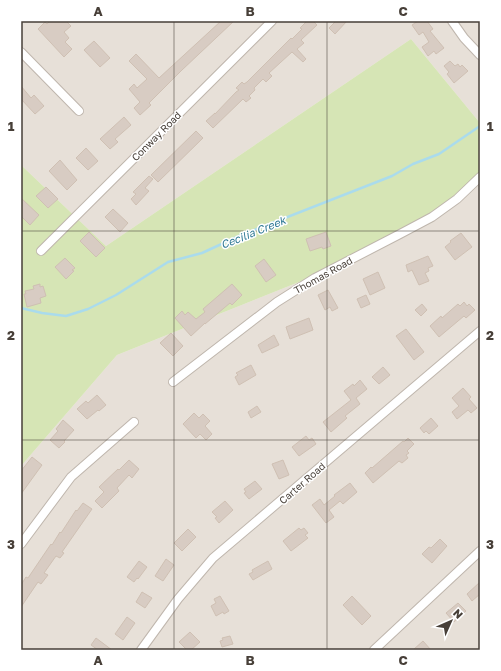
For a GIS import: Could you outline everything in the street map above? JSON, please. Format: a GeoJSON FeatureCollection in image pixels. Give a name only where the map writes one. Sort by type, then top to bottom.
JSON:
{"type":"FeatureCollection","features":[{"type":"Feature","properties":{"kind":"street","name":"Conway Road"},"geometry":{"type":"LineString","coordinates":[[41,250],[272,21]]}},
{"type":"Feature","properties":{"kind":"street"},"geometry":{"type":"LineString","coordinates":[[452,21],[464,38],[478,50]]}},
{"type":"Feature","properties":{"kind":"street"},"geometry":{"type":"LineString","coordinates":[[21,52],[79,111]]}},
{"type":"Feature","properties":{"kind":"street","name":"Thomas Road"},"geometry":{"type":"LineString","coordinates":[[173,382],[277,302],[315,278],[432,217],[457,199],[480,177]]}},
{"type":"Feature","properties":{"kind":"street","name":"Carter Road"},"geometry":{"type":"LineString","coordinates":[[141,650],[178,599],[213,558],[480,331]]}},
{"type":"Feature","properties":{"kind":"street"},"geometry":{"type":"LineString","coordinates":[[21,544],[71,477],[134,422]]}},
{"type":"Feature","properties":{"kind":"street"},"geometry":{"type":"LineString","coordinates":[[374,650],[480,551]]}},
{"type":"Feature","properties":{"kind":"shaded area"},"geometry":{"type":"Polygon","coordinates":[[[21,21],[480,21],[480,123],[411,39],[106,246],[21,165],[21,21]]]}},
{"type":"Feature","properties":{"kind":"shaded area"},"geometry":{"type":"Polygon","coordinates":[[[480,175],[480,650],[21,650],[21,466],[117,355],[349,262],[480,175]]]}},
{"type":"Feature","properties":{"kind":"green space"},"geometry":{"type":"Polygon","coordinates":[[[411,39],[480,123],[480,175],[437,215],[349,262],[117,355],[21,466],[21,165],[106,246],[411,39]]]}},
{"type":"Feature","properties":{"kind":"building"},"geometry":{"type":"Polygon","coordinates":[[[50,21],[66,21],[71,26],[64,32],[69,38],[65,42],[72,49],[64,57],[38,29],[45,22],[47,24],[50,21]]]}},
{"type":"Feature","properties":{"kind":"building"},"geometry":{"type":"Polygon","coordinates":[[[221,21],[234,21],[149,103],[151,105],[140,115],[134,108],[140,102],[129,89],[134,84],[137,88],[147,79],[129,61],[136,54],[159,78],[221,21]]]}},
{"type":"Feature","properties":{"kind":"building"},"geometry":{"type":"Polygon","coordinates":[[[307,21],[313,21],[317,25],[301,40],[304,43],[297,49],[306,59],[303,62],[292,52],[269,73],[272,76],[266,82],[263,79],[254,88],[255,90],[249,96],[251,98],[246,102],[243,99],[213,128],[206,121],[239,90],[236,88],[242,82],[244,84],[247,82],[302,29],[300,28],[307,21]]]}},
{"type":"Feature","properties":{"kind":"building"},"geometry":{"type":"Polygon","coordinates":[[[336,21],[347,21],[335,34],[329,28],[336,21]]]}},
{"type":"Feature","properties":{"kind":"building"},"geometry":{"type":"Polygon","coordinates":[[[418,21],[427,21],[433,29],[430,31],[444,48],[436,54],[434,51],[428,56],[422,47],[429,42],[423,32],[419,35],[412,25],[418,21]]]}},
{"type":"Feature","properties":{"kind":"building"},"geometry":{"type":"Polygon","coordinates":[[[94,41],[110,58],[100,67],[84,50],[94,41]]]}},
{"type":"Feature","properties":{"kind":"building"},"geometry":{"type":"Polygon","coordinates":[[[450,61],[455,66],[458,64],[460,67],[462,65],[468,71],[454,83],[447,74],[449,72],[444,66],[450,61]]]}},
{"type":"Feature","properties":{"kind":"building"},"geometry":{"type":"Polygon","coordinates":[[[21,86],[31,98],[34,95],[44,106],[35,114],[21,99],[21,86]]]}},
{"type":"Feature","properties":{"kind":"building"},"geometry":{"type":"Polygon","coordinates":[[[124,117],[131,125],[115,139],[118,142],[110,149],[100,139],[124,117]]]}},
{"type":"Feature","properties":{"kind":"building"},"geometry":{"type":"Polygon","coordinates":[[[196,131],[203,138],[158,182],[151,175],[196,131]]]}},
{"type":"Feature","properties":{"kind":"building"},"geometry":{"type":"Polygon","coordinates":[[[86,148],[98,161],[88,170],[76,158],[86,148]]]}},
{"type":"Feature","properties":{"kind":"building"},"geometry":{"type":"Polygon","coordinates":[[[60,160],[77,180],[67,190],[49,171],[60,160]]]}},
{"type":"Feature","properties":{"kind":"building"},"geometry":{"type":"Polygon","coordinates":[[[149,176],[153,179],[145,188],[149,191],[136,205],[131,199],[136,194],[133,192],[149,176]]]}},
{"type":"Feature","properties":{"kind":"building"},"geometry":{"type":"Polygon","coordinates":[[[46,187],[58,199],[48,208],[36,196],[46,187]]]}},
{"type":"Feature","properties":{"kind":"building"},"geometry":{"type":"Polygon","coordinates":[[[21,198],[39,215],[30,225],[21,216],[21,198]]]}},
{"type":"Feature","properties":{"kind":"building"},"geometry":{"type":"Polygon","coordinates":[[[113,209],[128,223],[120,232],[105,217],[113,209]]]}},
{"type":"Feature","properties":{"kind":"building"},"geometry":{"type":"Polygon","coordinates":[[[89,232],[105,248],[96,257],[80,241],[89,232]]]}},
{"type":"Feature","properties":{"kind":"building"},"geometry":{"type":"Polygon","coordinates":[[[326,232],[331,246],[310,251],[306,239],[326,232]]]}},
{"type":"Feature","properties":{"kind":"building"},"geometry":{"type":"Polygon","coordinates":[[[461,233],[472,247],[455,260],[445,247],[451,242],[450,241],[461,233]]]}},
{"type":"Feature","properties":{"kind":"building"},"geometry":{"type":"Polygon","coordinates":[[[428,256],[433,266],[428,268],[429,271],[425,273],[429,281],[419,285],[412,270],[408,272],[406,265],[428,256]]]}},
{"type":"Feature","properties":{"kind":"building"},"geometry":{"type":"Polygon","coordinates":[[[65,258],[75,268],[66,279],[55,267],[65,258]]]}},
{"type":"Feature","properties":{"kind":"building"},"geometry":{"type":"Polygon","coordinates":[[[264,259],[276,275],[266,282],[255,266],[264,259]]]}},
{"type":"Feature","properties":{"kind":"building"},"geometry":{"type":"Polygon","coordinates":[[[378,272],[385,288],[370,295],[363,279],[378,272]]]}},
{"type":"Feature","properties":{"kind":"building"},"geometry":{"type":"Polygon","coordinates":[[[40,284],[40,287],[43,286],[46,296],[40,298],[41,303],[27,307],[24,294],[26,294],[25,291],[34,289],[33,286],[40,284]]]}},
{"type":"Feature","properties":{"kind":"building"},"geometry":{"type":"Polygon","coordinates":[[[232,284],[242,295],[232,305],[230,303],[191,336],[175,318],[182,311],[185,315],[188,312],[196,319],[205,312],[203,309],[232,284]]]}},
{"type":"Feature","properties":{"kind":"building"},"geometry":{"type":"Polygon","coordinates":[[[328,290],[338,308],[332,311],[330,307],[325,310],[318,295],[328,290]]]}},
{"type":"Feature","properties":{"kind":"building"},"geometry":{"type":"Polygon","coordinates":[[[366,295],[370,304],[361,308],[357,299],[366,295]]]}},
{"type":"Feature","properties":{"kind":"building"},"geometry":{"type":"Polygon","coordinates":[[[464,302],[467,306],[469,304],[475,310],[466,318],[464,316],[439,337],[430,326],[458,304],[460,306],[464,302]]]}},
{"type":"Feature","properties":{"kind":"building"},"geometry":{"type":"Polygon","coordinates":[[[422,304],[427,310],[421,316],[415,310],[422,304]]]}},
{"type":"Feature","properties":{"kind":"building"},"geometry":{"type":"Polygon","coordinates":[[[309,318],[313,330],[290,339],[286,327],[309,318]]]}},
{"type":"Feature","properties":{"kind":"building"},"geometry":{"type":"Polygon","coordinates":[[[406,329],[424,352],[414,360],[396,336],[406,329]]]}},
{"type":"Feature","properties":{"kind":"building"},"geometry":{"type":"Polygon","coordinates":[[[171,333],[183,346],[173,356],[160,343],[171,333]]]}},
{"type":"Feature","properties":{"kind":"building"},"geometry":{"type":"Polygon","coordinates":[[[274,335],[279,345],[262,353],[258,345],[274,335]]]}},
{"type":"Feature","properties":{"kind":"building"},"geometry":{"type":"Polygon","coordinates":[[[251,365],[256,375],[239,385],[235,377],[238,375],[236,373],[251,365]]]}},
{"type":"Feature","properties":{"kind":"building"},"geometry":{"type":"Polygon","coordinates":[[[383,367],[390,375],[379,384],[372,377],[383,367]]]}},
{"type":"Feature","properties":{"kind":"building"},"geometry":{"type":"Polygon","coordinates":[[[360,380],[367,389],[356,398],[360,404],[345,416],[347,418],[331,432],[323,422],[351,400],[344,391],[353,384],[354,386],[360,380]]]}},
{"type":"Feature","properties":{"kind":"building"},"geometry":{"type":"Polygon","coordinates":[[[463,388],[471,397],[469,399],[477,408],[471,413],[468,410],[457,419],[452,412],[459,406],[452,398],[463,388]]]}},
{"type":"Feature","properties":{"kind":"building"},"geometry":{"type":"Polygon","coordinates":[[[97,395],[106,405],[87,419],[77,409],[86,401],[88,403],[97,395]]]}},
{"type":"Feature","properties":{"kind":"building"},"geometry":{"type":"Polygon","coordinates":[[[257,406],[261,412],[251,418],[248,412],[257,406]]]}},
{"type":"Feature","properties":{"kind":"building"},"geometry":{"type":"Polygon","coordinates":[[[194,413],[199,418],[203,414],[210,421],[205,426],[212,434],[206,440],[200,434],[196,438],[183,424],[194,413]]]}},
{"type":"Feature","properties":{"kind":"building"},"geometry":{"type":"Polygon","coordinates":[[[431,418],[438,426],[429,434],[426,431],[424,433],[420,428],[431,418]]]}},
{"type":"Feature","properties":{"kind":"building"},"geometry":{"type":"Polygon","coordinates":[[[63,420],[74,430],[59,448],[50,440],[58,431],[56,429],[63,420]]]}},
{"type":"Feature","properties":{"kind":"building"},"geometry":{"type":"Polygon","coordinates":[[[306,436],[309,440],[312,438],[316,444],[299,456],[292,447],[306,436]]]}},
{"type":"Feature","properties":{"kind":"building"},"geometry":{"type":"Polygon","coordinates":[[[408,438],[414,444],[407,451],[409,453],[406,455],[408,458],[402,463],[399,461],[373,483],[365,473],[408,438]]]}},
{"type":"Feature","properties":{"kind":"building"},"geometry":{"type":"Polygon","coordinates":[[[32,457],[42,465],[21,494],[21,471],[32,457]]]}},
{"type":"Feature","properties":{"kind":"building"},"geometry":{"type":"Polygon","coordinates":[[[129,460],[139,469],[132,478],[129,475],[117,488],[119,491],[102,508],[95,501],[104,492],[99,487],[129,460]]]}},
{"type":"Feature","properties":{"kind":"building"},"geometry":{"type":"Polygon","coordinates":[[[283,460],[289,475],[279,479],[272,464],[283,460]]]}},
{"type":"Feature","properties":{"kind":"building"},"geometry":{"type":"Polygon","coordinates":[[[255,481],[262,489],[249,499],[244,493],[246,492],[244,489],[255,481]]]}},
{"type":"Feature","properties":{"kind":"building"},"geometry":{"type":"Polygon","coordinates":[[[350,483],[357,492],[343,504],[340,501],[329,510],[334,517],[326,523],[312,505],[320,499],[324,505],[350,483]]]}},
{"type":"Feature","properties":{"kind":"building"},"geometry":{"type":"Polygon","coordinates":[[[225,501],[233,510],[219,523],[215,518],[217,517],[212,512],[225,501]]]}},
{"type":"Feature","properties":{"kind":"building"},"geometry":{"type":"Polygon","coordinates":[[[83,503],[92,509],[62,552],[64,553],[60,558],[56,556],[44,573],[48,575],[41,584],[38,582],[21,607],[21,585],[26,577],[28,578],[60,532],[61,533],[76,510],[77,511],[83,503]]]}},
{"type":"Feature","properties":{"kind":"building"},"geometry":{"type":"Polygon","coordinates":[[[299,528],[301,530],[304,528],[308,533],[305,535],[308,538],[291,551],[283,541],[299,528]]]}},
{"type":"Feature","properties":{"kind":"building"},"geometry":{"type":"Polygon","coordinates":[[[188,529],[196,537],[182,551],[174,543],[188,529]]]}},
{"type":"Feature","properties":{"kind":"building"},"geometry":{"type":"Polygon","coordinates":[[[440,539],[447,546],[432,563],[422,554],[440,539]]]}},
{"type":"Feature","properties":{"kind":"building"},"geometry":{"type":"Polygon","coordinates":[[[166,559],[174,565],[163,581],[155,576],[166,559]]]}},
{"type":"Feature","properties":{"kind":"building"},"geometry":{"type":"Polygon","coordinates":[[[139,561],[147,567],[134,582],[127,577],[139,561]]]}},
{"type":"Feature","properties":{"kind":"building"},"geometry":{"type":"Polygon","coordinates":[[[268,561],[272,569],[253,580],[249,574],[253,572],[252,570],[268,561]]]}},
{"type":"Feature","properties":{"kind":"building"},"geometry":{"type":"Polygon","coordinates":[[[480,582],[480,594],[472,601],[467,594],[480,582]]]}},
{"type":"Feature","properties":{"kind":"building"},"geometry":{"type":"Polygon","coordinates":[[[142,592],[152,598],[145,608],[136,602],[142,592]]]}},
{"type":"Feature","properties":{"kind":"building"},"geometry":{"type":"Polygon","coordinates":[[[220,596],[229,611],[224,614],[223,612],[216,616],[211,606],[216,603],[214,599],[220,596]]]}},
{"type":"Feature","properties":{"kind":"building"},"geometry":{"type":"Polygon","coordinates":[[[352,596],[371,616],[362,625],[343,605],[352,596]]]}},
{"type":"Feature","properties":{"kind":"building"},"geometry":{"type":"Polygon","coordinates":[[[458,603],[466,611],[454,622],[446,613],[458,603]]]}},
{"type":"Feature","properties":{"kind":"building"},"geometry":{"type":"Polygon","coordinates":[[[127,617],[135,623],[123,640],[115,634],[127,617]]]}},
{"type":"Feature","properties":{"kind":"building"},"geometry":{"type":"Polygon","coordinates":[[[190,632],[200,642],[191,650],[187,650],[179,642],[190,632]]]}},
{"type":"Feature","properties":{"kind":"building"},"geometry":{"type":"Polygon","coordinates":[[[230,636],[233,644],[222,647],[220,641],[223,640],[222,638],[230,636]]]}},
{"type":"Feature","properties":{"kind":"building"},"geometry":{"type":"Polygon","coordinates":[[[96,638],[112,650],[98,650],[91,645],[96,638]]]}},
{"type":"Feature","properties":{"kind":"building"},"geometry":{"type":"Polygon","coordinates":[[[423,641],[431,650],[413,650],[423,641]]]}},
{"type":"Feature","properties":{"kind":"waterway","name":"Cecilia Creek"},"geometry":{"type":"LineString","coordinates":[[21,308],[42,313],[66,316],[88,309],[116,295],[168,262],[202,253],[239,236],[392,176],[413,164],[439,154],[480,126]]}}]}
